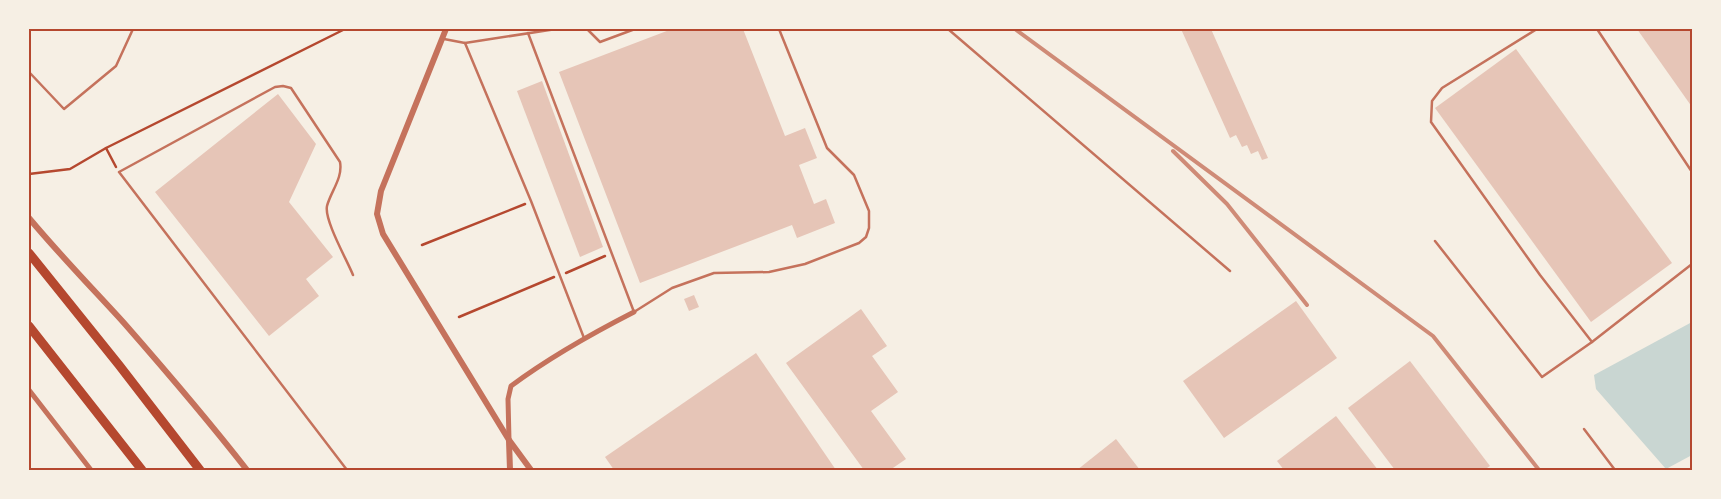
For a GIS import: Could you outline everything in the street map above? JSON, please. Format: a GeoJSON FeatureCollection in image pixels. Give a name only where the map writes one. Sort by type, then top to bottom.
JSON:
{"type":"FeatureCollection","features":[{"type":"Feature","properties":{"kind":"highway"},"geometry":{"type":"LineString","coordinates":[[29,253],[200,470]]}},
{"type":"Feature","properties":{"kind":"highway"},"geometry":{"type":"LineString","coordinates":[[29,326],[142,470]]}},
{"type":"Feature","properties":{"kind":"street"},"geometry":{"type":"LineString","coordinates":[[446,29],[381,191],[377,214],[384,234],[510,440],[532,470]]}},
{"type":"Feature","properties":{"kind":"street"},"geometry":{"type":"LineString","coordinates":[[29,218],[136,337],[247,470]]}},
{"type":"Feature","properties":{"kind":"street"},"geometry":{"type":"LineString","coordinates":[[510,470],[508,399],[510,386],[543,362],[634,312]]}},
{"type":"Feature","properties":{"kind":"street"},"geometry":{"type":"LineString","coordinates":[[29,390],[91,470]]}},
{"type":"Feature","properties":{"kind":"lane"},"geometry":{"type":"LineString","coordinates":[[29,72],[64,109],[116,66],[133,29]]}},
{"type":"Feature","properties":{"kind":"lane"},"geometry":{"type":"LineString","coordinates":[[441,39],[466,43],[556,29]]}},
{"type":"Feature","properties":{"kind":"lane"},"geometry":{"type":"LineString","coordinates":[[587,29],[600,42],[635,29]]}},
{"type":"Feature","properties":{"kind":"lane"},"geometry":{"type":"LineString","coordinates":[[528,33],[634,312],[672,288],[714,273],[769,272],[805,264],[859,243],[866,237],[869,228],[869,211],[854,175],[827,148],[779,29]]}},
{"type":"Feature","properties":{"kind":"lane"},"geometry":{"type":"LineString","coordinates":[[948,29],[1230,271]]}},
{"type":"Feature","properties":{"kind":"lane"},"geometry":{"type":"LineString","coordinates":[[1537,29],[1442,88],[1432,101],[1430,122],[1540,276],[1592,342]]}},
{"type":"Feature","properties":{"kind":"lane"},"geometry":{"type":"LineString","coordinates":[[1597,29],[1692,172]]}},
{"type":"Feature","properties":{"kind":"lane"},"geometry":{"type":"LineString","coordinates":[[466,43],[584,338]]}},
{"type":"Feature","properties":{"kind":"lane"},"geometry":{"type":"LineString","coordinates":[[347,470],[119,172],[275,87],[283,86],[290,88],[340,162],[340,173],[327,207],[327,218],[353,275]]}},
{"type":"Feature","properties":{"kind":"lane"},"geometry":{"type":"LineString","coordinates":[[1435,241],[1542,377],[1592,342],[1692,264]]}},
{"type":"Feature","properties":{"kind":"lane"},"geometry":{"type":"LineString","coordinates":[[1584,429],[1615,470]]}},
{"type":"Feature","properties":{"kind":"path"},"geometry":{"type":"LineString","coordinates":[[29,174],[70,169],[106,148],[345,29]]}},
{"type":"Feature","properties":{"kind":"path"},"geometry":{"type":"LineString","coordinates":[[106,148],[119,172]]}},
{"type":"Feature","properties":{"kind":"path"},"geometry":{"type":"LineString","coordinates":[[422,245],[531,202]]}},
{"type":"Feature","properties":{"kind":"path"},"geometry":{"type":"LineString","coordinates":[[459,317],[612,254]]}},
{"type":"Feature","properties":{"kind":"shaded area"},"geometry":{"type":"Polygon","coordinates":[[[1692,322],[1692,455],[1666,469],[1596,389],[1594,375],[1692,322]]]}},
{"type":"Feature","properties":{"kind":"building"},"geometry":{"type":"Polygon","coordinates":[[[672,29],[743,29],[785,136],[805,128],[817,158],[799,165],[814,204],[826,199],[835,223],[797,238],[792,225],[640,283],[559,72],[672,29]]]}},
{"type":"Feature","properties":{"kind":"building"},"geometry":{"type":"Polygon","coordinates":[[[1181,29],[1211,29],[1268,158],[1262,160],[1258,151],[1251,154],[1247,145],[1242,147],[1236,135],[1230,138],[1181,29]]]}},
{"type":"Feature","properties":{"kind":"building"},"geometry":{"type":"Polygon","coordinates":[[[1637,29],[1692,29],[1692,107],[1637,29]]]}},
{"type":"Feature","properties":{"kind":"building"},"geometry":{"type":"Polygon","coordinates":[[[1516,49],[1672,263],[1591,322],[1435,108],[1516,49]]]}},
{"type":"Feature","properties":{"kind":"building"},"geometry":{"type":"Polygon","coordinates":[[[542,81],[603,247],[580,257],[517,91],[542,81]]]}},
{"type":"Feature","properties":{"kind":"building"},"geometry":{"type":"Polygon","coordinates":[[[278,94],[316,144],[289,202],[333,257],[306,279],[319,296],[269,336],[155,192],[278,94]]]}},
{"type":"Feature","properties":{"kind":"building"},"geometry":{"type":"Polygon","coordinates":[[[694,295],[699,307],[689,311],[684,299],[694,295]]]}},
{"type":"Feature","properties":{"kind":"building"},"geometry":{"type":"Polygon","coordinates":[[[1296,301],[1337,358],[1224,438],[1183,381],[1296,301]]]}},
{"type":"Feature","properties":{"kind":"building"},"geometry":{"type":"Polygon","coordinates":[[[861,309],[887,346],[872,356],[898,392],[871,411],[906,459],[890,470],[864,470],[786,363],[861,309]]]}},
{"type":"Feature","properties":{"kind":"building"},"geometry":{"type":"Polygon","coordinates":[[[756,353],[836,470],[614,470],[605,457],[756,353]]]}},
{"type":"Feature","properties":{"kind":"building"},"geometry":{"type":"Polygon","coordinates":[[[1410,361],[1490,466],[1484,470],[1395,470],[1348,408],[1410,361]]]}},
{"type":"Feature","properties":{"kind":"building"},"geometry":{"type":"Polygon","coordinates":[[[1336,416],[1378,470],[1284,470],[1277,461],[1336,416]]]}},
{"type":"Feature","properties":{"kind":"building"},"geometry":{"type":"Polygon","coordinates":[[[1116,439],[1140,470],[1077,470],[1116,439]]]}},
{"type":"Feature","properties":{"kind":"railway"},"geometry":{"type":"LineString","coordinates":[[1015,29],[1433,336],[1539,470]]}},
{"type":"Feature","properties":{"kind":"railway"},"geometry":{"type":"LineString","coordinates":[[1173,151],[1227,204],[1307,305]]}}]}
